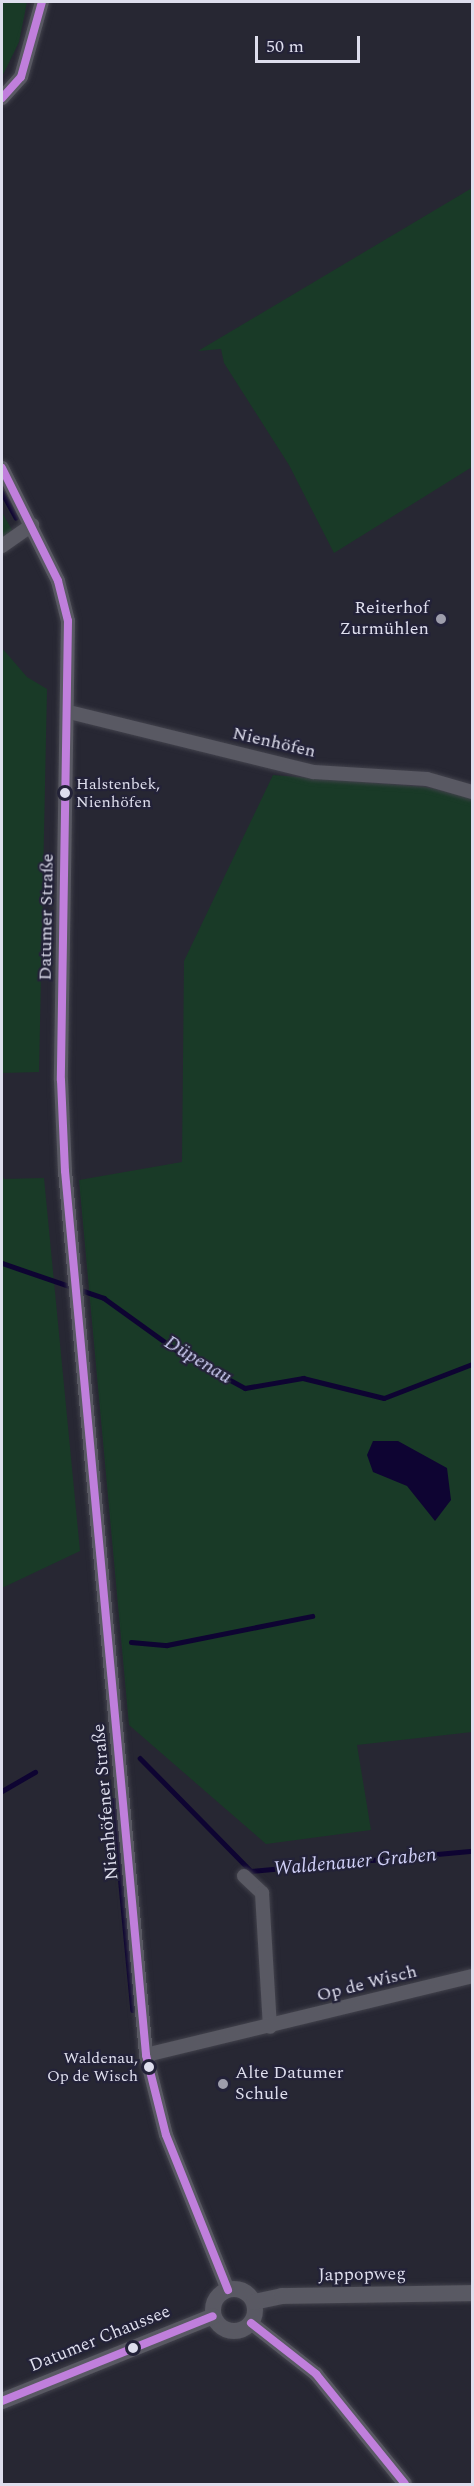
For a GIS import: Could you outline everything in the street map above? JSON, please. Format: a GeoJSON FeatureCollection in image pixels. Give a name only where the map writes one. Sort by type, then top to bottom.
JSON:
{"type":"FeatureCollection","features":[{"type":"Feature","properties":{"kind":"street"},"geometry":{"type":"LineString","coordinates":[[2,98],[21,77],[42,2]]}},
{"type":"Feature","properties":{"kind":"street","name":"Datumer Straße"},"geometry":{"type":"LineString","coordinates":[[2,468],[58,581],[68,621],[69,712],[61,1080],[76,1297]]}},
{"type":"Feature","properties":{"kind":"street"},"geometry":{"type":"LineString","coordinates":[[2,546],[32,525]]}},
{"type":"Feature","properties":{"kind":"street","name":"Nienhöfen"},"geometry":{"type":"LineString","coordinates":[[69,712],[314,772],[427,779],[472,792]]}},
{"type":"Feature","properties":{"kind":"street","name":"Nienhöfener Straße"},"geometry":{"type":"LineString","coordinates":[[76,1297],[146,2055],[166,2135],[228,2290]]}},
{"type":"Feature","properties":{"kind":"street"},"geometry":{"type":"LineString","coordinates":[[244,1876],[262,1893],[270,2027]]}},
{"type":"Feature","properties":{"kind":"street","name":"Op de Wisch"},"geometry":{"type":"LineString","coordinates":[[146,2055],[270,2027],[472,1976]]}},
{"type":"Feature","properties":{"kind":"street"},"geometry":{"type":"LineString","coordinates":[[228,2290],[243,2291],[254,2302],[251,2324],[230,2332],[213,2316],[219,2296],[228,2290]]}},
{"type":"Feature","properties":{"kind":"street","name":"Jappopweg"},"geometry":{"type":"LineString","coordinates":[[254,2302],[282,2296],[472,2294]]}},
{"type":"Feature","properties":{"kind":"street","name":"Datumer Chaussee"},"geometry":{"type":"LineString","coordinates":[[2,2401],[213,2316]]}},
{"type":"Feature","properties":{"kind":"street"},"geometry":{"type":"LineString","coordinates":[[251,2324],[315,2374],[405,2484]]}},
{"type":"Feature","properties":{"kind":"green space"},"geometry":{"type":"Polygon","coordinates":[[[2,2],[27,2],[19,42],[2,77],[2,2]]]}},
{"type":"Feature","properties":{"kind":"green space"},"geometry":{"type":"Polygon","coordinates":[[[472,188],[472,467],[334,553],[289,465],[224,363],[221,349],[198,351],[472,188]]]}},
{"type":"Feature","properties":{"kind":"green space"},"geometry":{"type":"Polygon","coordinates":[[[2,512],[12,530],[2,538],[2,512]]]}},
{"type":"Feature","properties":{"kind":"green space"},"geometry":{"type":"Polygon","coordinates":[[[2,648],[27,677],[47,689],[39,1072],[2,1073],[2,648]]]}},
{"type":"Feature","properties":{"kind":"green space"},"geometry":{"type":"Polygon","coordinates":[[[273,775],[426,787],[472,797],[472,1732],[357,1745],[371,1830],[266,1844],[129,1725],[79,1180],[182,1162],[184,961],[273,775]]]}},
{"type":"Feature","properties":{"kind":"green space"},"geometry":{"type":"Polygon","coordinates":[[[2,1173],[4,1179],[44,1178],[80,1551],[2,1588],[2,1173]]]}},
{"type":"Feature","properties":{"kind":"shaded area"},"geometry":{"type":"Polygon","coordinates":[[[373,1441],[398,1441],[447,1468],[451,1500],[435,1521],[407,1486],[373,1472],[367,1455],[373,1441]]]}},
{"type":"Feature","properties":{"kind":"waterway"},"geometry":{"type":"LineString","coordinates":[[2,492],[16,517]]}},
{"type":"Feature","properties":{"kind":"waterway","name":"Düpenau"},"geometry":{"type":"LineString","coordinates":[[2,1263],[104,1298],[179,1352],[245,1388],[303,1378],[384,1398],[472,1364]]}},
{"type":"Feature","properties":{"kind":"waterway"},"geometry":{"type":"LineString","coordinates":[[131,1642],[167,1645],[312,1616]]}},
{"type":"Feature","properties":{"kind":"waterway","name":"Waldenauer Graben"},"geometry":{"type":"LineString","coordinates":[[140,1758],[251,1871],[472,1851]]}},
{"type":"Feature","properties":{"kind":"waterway","name":"Waldenauer Graben"},"geometry":{"type":"LineString","coordinates":[[2,1791],[35,1772]]}},
{"type":"Feature","properties":{"kind":"waterway"},"geometry":{"type":"LineString","coordinates":[[113,1800],[133,2010]]}},
{"type":"Feature","properties":{"kind":"transit line"},"geometry":{"type":"LineString","coordinates":[[2,98],[21,77],[42,2]]}},
{"type":"Feature","properties":{"kind":"transit line"},"geometry":{"type":"LineString","coordinates":[[2,468],[58,581],[68,621],[61,1080],[65,1171],[146,2055],[166,2135],[228,2290]]}},
{"type":"Feature","properties":{"kind":"transit line"},"geometry":{"type":"LineString","coordinates":[[2,2401],[213,2316]]}},
{"type":"Feature","properties":{"kind":"transit line"},"geometry":{"type":"LineString","coordinates":[[251,2323],[316,2374],[405,2484]]}},
{"type":"Feature","properties":{"kind":"place","name":"Reiterhof Zurmühlen"},"geometry":{"type":"Point","coordinates":[441,619]}},
{"type":"Feature","properties":{"kind":"place","name":"Halstenbek, Nienhöfen"},"geometry":{"type":"Point","coordinates":[65,793]}},
{"type":"Feature","properties":{"kind":"place","name":"Waldenau, Op de Wisch"},"geometry":{"type":"Point","coordinates":[149,2067]}},
{"type":"Feature","properties":{"kind":"place","name":"Alte Datumer Schule"},"geometry":{"type":"Point","coordinates":[223,2084]}}]}
